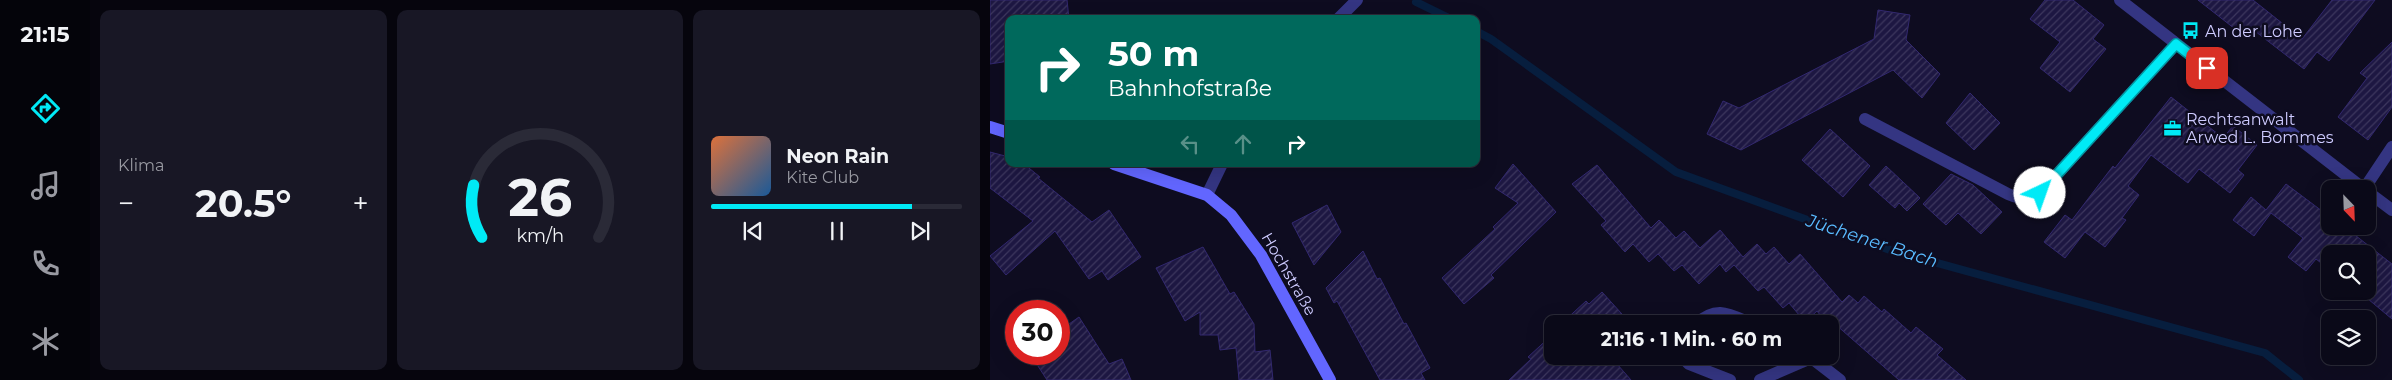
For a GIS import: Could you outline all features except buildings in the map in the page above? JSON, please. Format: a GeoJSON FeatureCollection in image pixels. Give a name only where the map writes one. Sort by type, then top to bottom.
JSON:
{"type":"FeatureCollection","features":[{"type":"Feature","properties":{"kind":"street"},"geometry":{"type":"LineString","coordinates":[[1342,15],[1358,0]]}},
{"type":"Feature","properties":{"kind":"street"},"geometry":{"type":"LineString","coordinates":[[2120,0],[2352,180]]}},
{"type":"Feature","properties":{"kind":"street"},"geometry":{"type":"LineString","coordinates":[[1865,119],[2008,194],[2021,199],[2032,198],[2040,193],[2176,44]]}},
{"type":"Feature","properties":{"kind":"street"},"geometry":{"type":"LineString","coordinates":[[990,127],[1005,132]]}},
{"type":"Feature","properties":{"kind":"street"},"geometry":{"type":"LineString","coordinates":[[2370,180],[2392,147]]}},
{"type":"Feature","properties":{"kind":"street"},"geometry":{"type":"LineString","coordinates":[[1123,167],[1207,194],[1220,167]]}},
{"type":"Feature","properties":{"kind":"street","name":"Hochstraße"},"geometry":{"type":"LineString","coordinates":[[1207,194],[1227,211],[1251,239],[1330,380]]}},
{"type":"Feature","properties":{"kind":"street"},"geometry":{"type":"LineString","coordinates":[[2376,198],[2392,210]]}},
{"type":"Feature","properties":{"kind":"street"},"geometry":{"type":"LineString","coordinates":[[1708,315],[1722,312],[1730,315]]}},
{"type":"Feature","properties":{"kind":"street"},"geometry":{"type":"LineString","coordinates":[[1692,365],[1730,380]]}},
{"type":"Feature","properties":{"kind":"street"},"geometry":{"type":"LineString","coordinates":[[1760,380],[1793,365]]}},
{"type":"Feature","properties":{"kind":"street"},"geometry":{"type":"LineString","coordinates":[[1820,365],[1840,380]]}},
{"type":"Feature","properties":{"kind":"waterway","name":"Jüchener Bach"},"geometry":{"type":"LineString","coordinates":[[1416,2],[1443,15]]}},
{"type":"Feature","properties":{"kind":"waterway","name":"Jüchener Bach"},"geometry":{"type":"LineString","coordinates":[[1480,33],[1491,39],[1676,172],[1890,250],[2265,353],[2299,380]]}},
{"type":"Feature","properties":{"kind":"place","name":"An der Lohe"},"geometry":{"type":"Point","coordinates":[2191,31]}},
{"type":"Feature","properties":{"kind":"place","name":"Rechtsanwalt Arwed L. Bommes"},"geometry":{"type":"Point","coordinates":[2172,128]}},
{"type":"Feature","properties":{"kind":"route"},"geometry":{"type":"LineString","coordinates":[[2040,193],[2176,44],[2207,68]]}}]}
